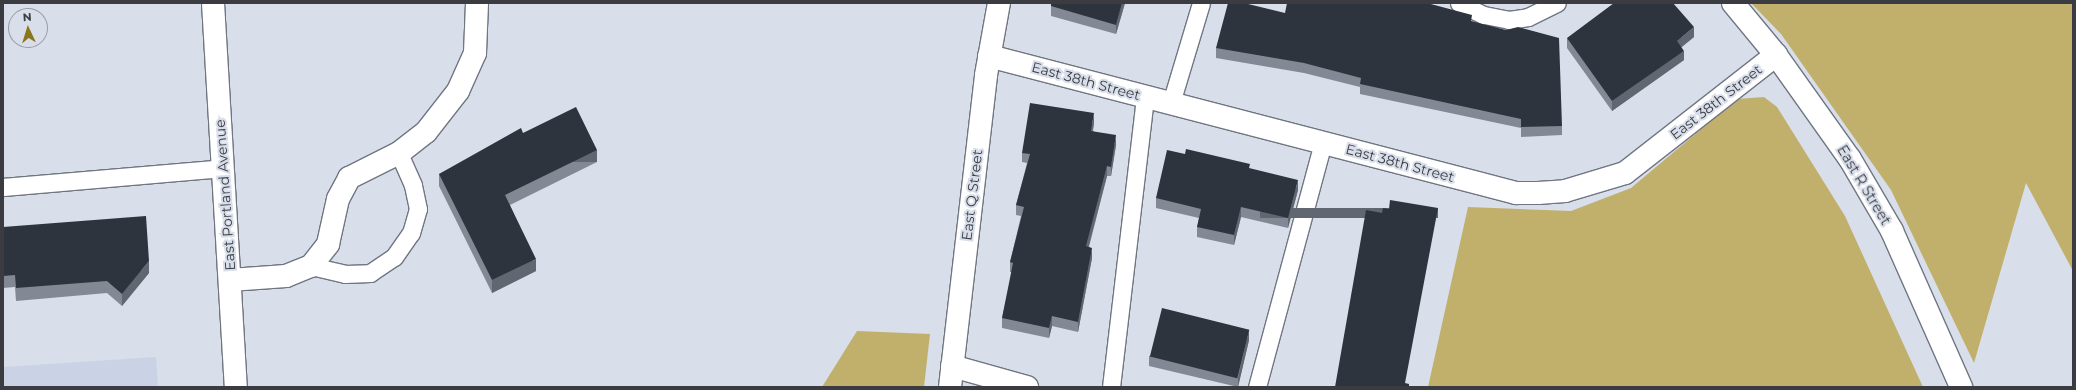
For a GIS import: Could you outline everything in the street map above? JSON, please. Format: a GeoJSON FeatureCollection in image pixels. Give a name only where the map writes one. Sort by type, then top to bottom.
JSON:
{"type":"FeatureCollection","features":[{"type":"Feature","properties":{"kind":"street","name":"East Portland Avenue"},"geometry":{"type":"LineString","coordinates":[[213,3],[236,387]]}},
{"type":"Feature","properties":{"kind":"street"},"geometry":{"type":"LineString","coordinates":[[230,280],[286,276],[312,266],[328,244],[338,199],[349,178],[399,153],[426,132],[458,91],[475,53],[477,3]]}},
{"type":"Feature","properties":{"kind":"street","name":"East Q Street"},"geometry":{"type":"LineString","coordinates":[[951,377],[989,56],[999,3]]}},
{"type":"Feature","properties":{"kind":"street","name":"East R Street"},"geometry":{"type":"LineString","coordinates":[[1732,3],[1776,55],[1850,159],[1892,231],[1961,387]]}},
{"type":"Feature","properties":{"kind":"street","name":"East 38th Street"},"geometry":{"type":"LineString","coordinates":[[989,56],[1516,193],[1565,191],[1625,173],[1776,55]]}},
{"type":"Feature","properties":{"kind":"street"},"geometry":{"type":"LineString","coordinates":[[951,377],[1027,387]]}},
{"type":"Feature","properties":{"kind":"lane"},"geometry":{"type":"LineString","coordinates":[[1170,103],[1201,3]]}},
{"type":"Feature","properties":{"kind":"lane"},"geometry":{"type":"LineString","coordinates":[[1459,3],[1484,15],[1509,20],[1528,17],[1557,3]]}},
{"type":"Feature","properties":{"kind":"lane"},"geometry":{"type":"LineString","coordinates":[[1111,387],[1145,96]]}},
{"type":"Feature","properties":{"kind":"lane"},"geometry":{"type":"LineString","coordinates":[[1257,387],[1323,143]]}},
{"type":"Feature","properties":{"kind":"lane"},"geometry":{"type":"LineString","coordinates":[[312,266],[345,274],[370,273],[394,257],[411,233],[418,209],[413,185],[399,153]]}},
{"type":"Feature","properties":{"kind":"lane"},"geometry":{"type":"LineString","coordinates":[[3,187],[223,168]]}},
{"type":"Feature","properties":{"kind":"shaded area"},"geometry":{"type":"Polygon","coordinates":[[[1751,3],[2073,3],[2073,271],[2026,183],[1974,363],[1891,190],[1781,34],[1751,3]]]}},
{"type":"Feature","properties":{"kind":"shaded area"},"geometry":{"type":"Polygon","coordinates":[[[1764,97],[1777,107],[1845,216],[1923,387],[1428,387],[1468,207],[1571,211],[1631,188],[1737,99],[1764,97]]]}},
{"type":"Feature","properties":{"kind":"shaded area"},"geometry":{"type":"Polygon","coordinates":[[[857,331],[930,334],[924,387],[822,387],[857,331]]]}},
{"type":"Feature","properties":{"kind":"shaded area"},"geometry":{"type":"Polygon","coordinates":[[[156,357],[158,387],[3,387],[3,367],[156,357]]]}},
{"type":"Feature","properties":{"kind":"building"},"geometry":{"type":"Polygon","coordinates":[[[1051,3],[1122,3],[1116,25],[1051,6],[1051,3]]]}},
{"type":"Feature","properties":{"kind":"building"},"geometry":{"type":"Polygon","coordinates":[[[1228,3],[1244,3],[1285,13],[1287,3],[1427,3],[1472,15],[1471,21],[1506,30],[1518,27],[1559,38],[1562,126],[1521,127],[1521,119],[1360,84],[1361,78],[1304,63],[1216,48],[1228,3]]]}},
{"type":"Feature","properties":{"kind":"building"},"geometry":{"type":"Polygon","coordinates":[[[1614,3],[1673,3],[1694,27],[1677,41],[1684,51],[1612,101],[1567,38],[1614,3]]]}},
{"type":"Feature","properties":{"kind":"building"},"geometry":{"type":"Polygon","coordinates":[[[1030,103],[1094,113],[1091,131],[1116,135],[1111,167],[1107,166],[1086,246],[1092,248],[1078,322],[1052,316],[1049,328],[1002,318],[1013,263],[1010,262],[1024,207],[1016,205],[1030,154],[1022,153],[1030,103]]]}},
{"type":"Feature","properties":{"kind":"building"},"geometry":{"type":"Polygon","coordinates":[[[576,107],[597,150],[505,195],[536,259],[492,280],[439,174],[521,128],[523,133],[576,107]]]}},
{"type":"Feature","properties":{"kind":"building"},"geometry":{"type":"Polygon","coordinates":[[[1186,149],[1250,164],[1249,168],[1298,180],[1288,218],[1241,207],[1234,235],[1197,227],[1201,209],[1156,198],[1167,150],[1185,154],[1186,149]]]}},
{"type":"Feature","properties":{"kind":"building"},"geometry":{"type":"Polygon","coordinates":[[[1390,200],[1438,208],[1405,383],[1409,384],[1409,387],[1335,387],[1366,210],[1382,213],[1383,208],[1389,209],[1390,200]]]}},
{"type":"Feature","properties":{"kind":"building"},"geometry":{"type":"Polygon","coordinates":[[[146,216],[149,261],[122,294],[107,281],[16,288],[15,275],[3,276],[3,227],[146,216]]]}},
{"type":"Feature","properties":{"kind":"building"},"geometry":{"type":"Polygon","coordinates":[[[1162,308],[1249,330],[1237,378],[1150,357],[1162,308]]]}}]}
